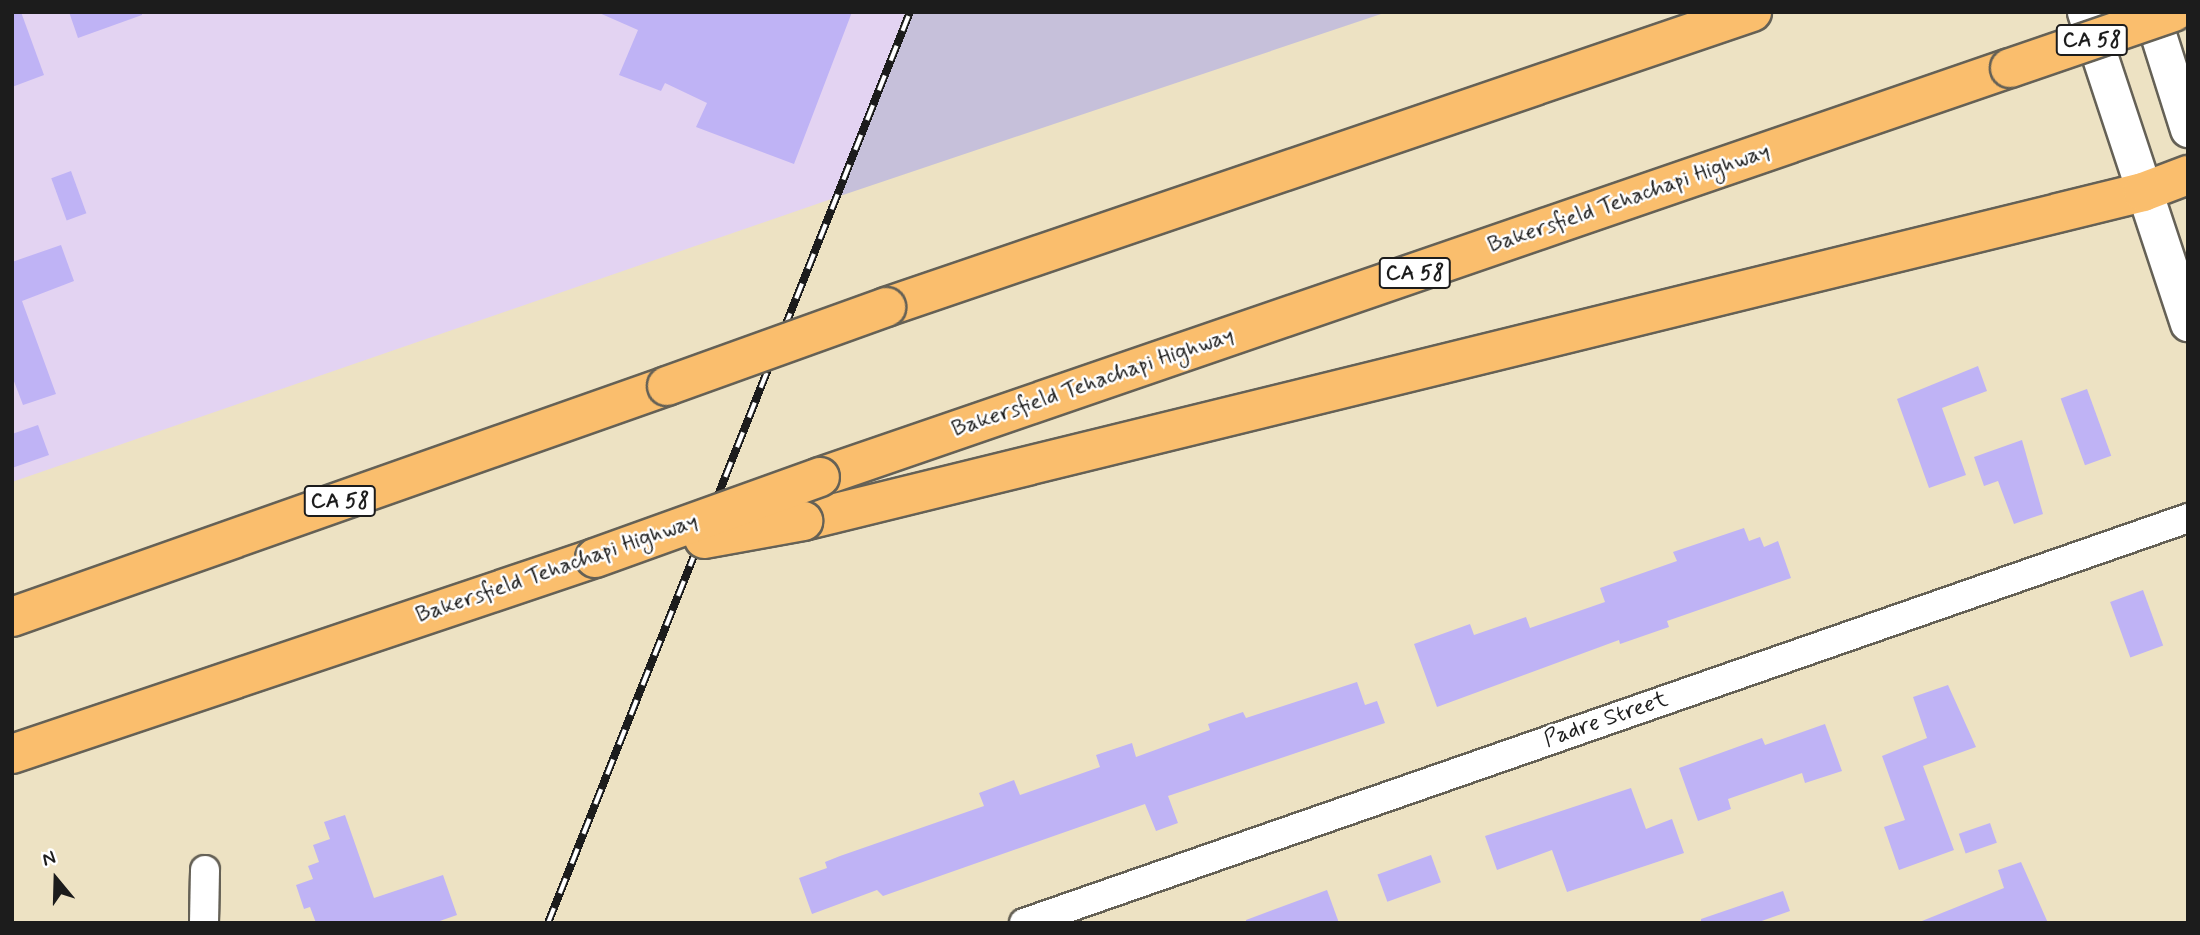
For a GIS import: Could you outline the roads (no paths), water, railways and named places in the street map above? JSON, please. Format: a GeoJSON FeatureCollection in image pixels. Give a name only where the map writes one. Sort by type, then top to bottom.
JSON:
{"type":"FeatureCollection","features":[{"type":"Feature","properties":{"kind":"highway","name":"CA 58"},"geometry":{"type":"LineString","coordinates":[[12,617],[886,307],[1752,12]]}},
{"type":"Feature","properties":{"kind":"highway","name":"Bakersfield Tehachapi Highway"},"geometry":{"type":"LineString","coordinates":[[12,754],[595,558],[820,477],[2174,12]]}},
{"type":"Feature","properties":{"kind":"highway"},"geometry":{"type":"LineString","coordinates":[[595,558],[803,521],[2143,192],[2188,175]]}},
{"type":"Feature","properties":{"kind":"street"},"geometry":{"type":"LineString","coordinates":[[2085,12],[2188,323]]}},
{"type":"Feature","properties":{"kind":"street"},"geometry":{"type":"LineString","coordinates":[[2151,12],[2188,129]]}},
{"type":"Feature","properties":{"kind":"street","name":"Padre Street"},"geometry":{"type":"LineString","coordinates":[[1024,923],[2188,518]]}},
{"type":"Feature","properties":{"kind":"street"},"geometry":{"type":"LineString","coordinates":[[204,923],[205,870]]}},
{"type":"Feature","properties":{"kind":"railway"},"geometry":{"type":"LineString","coordinates":[[548,923],[910,12]]}}]}
